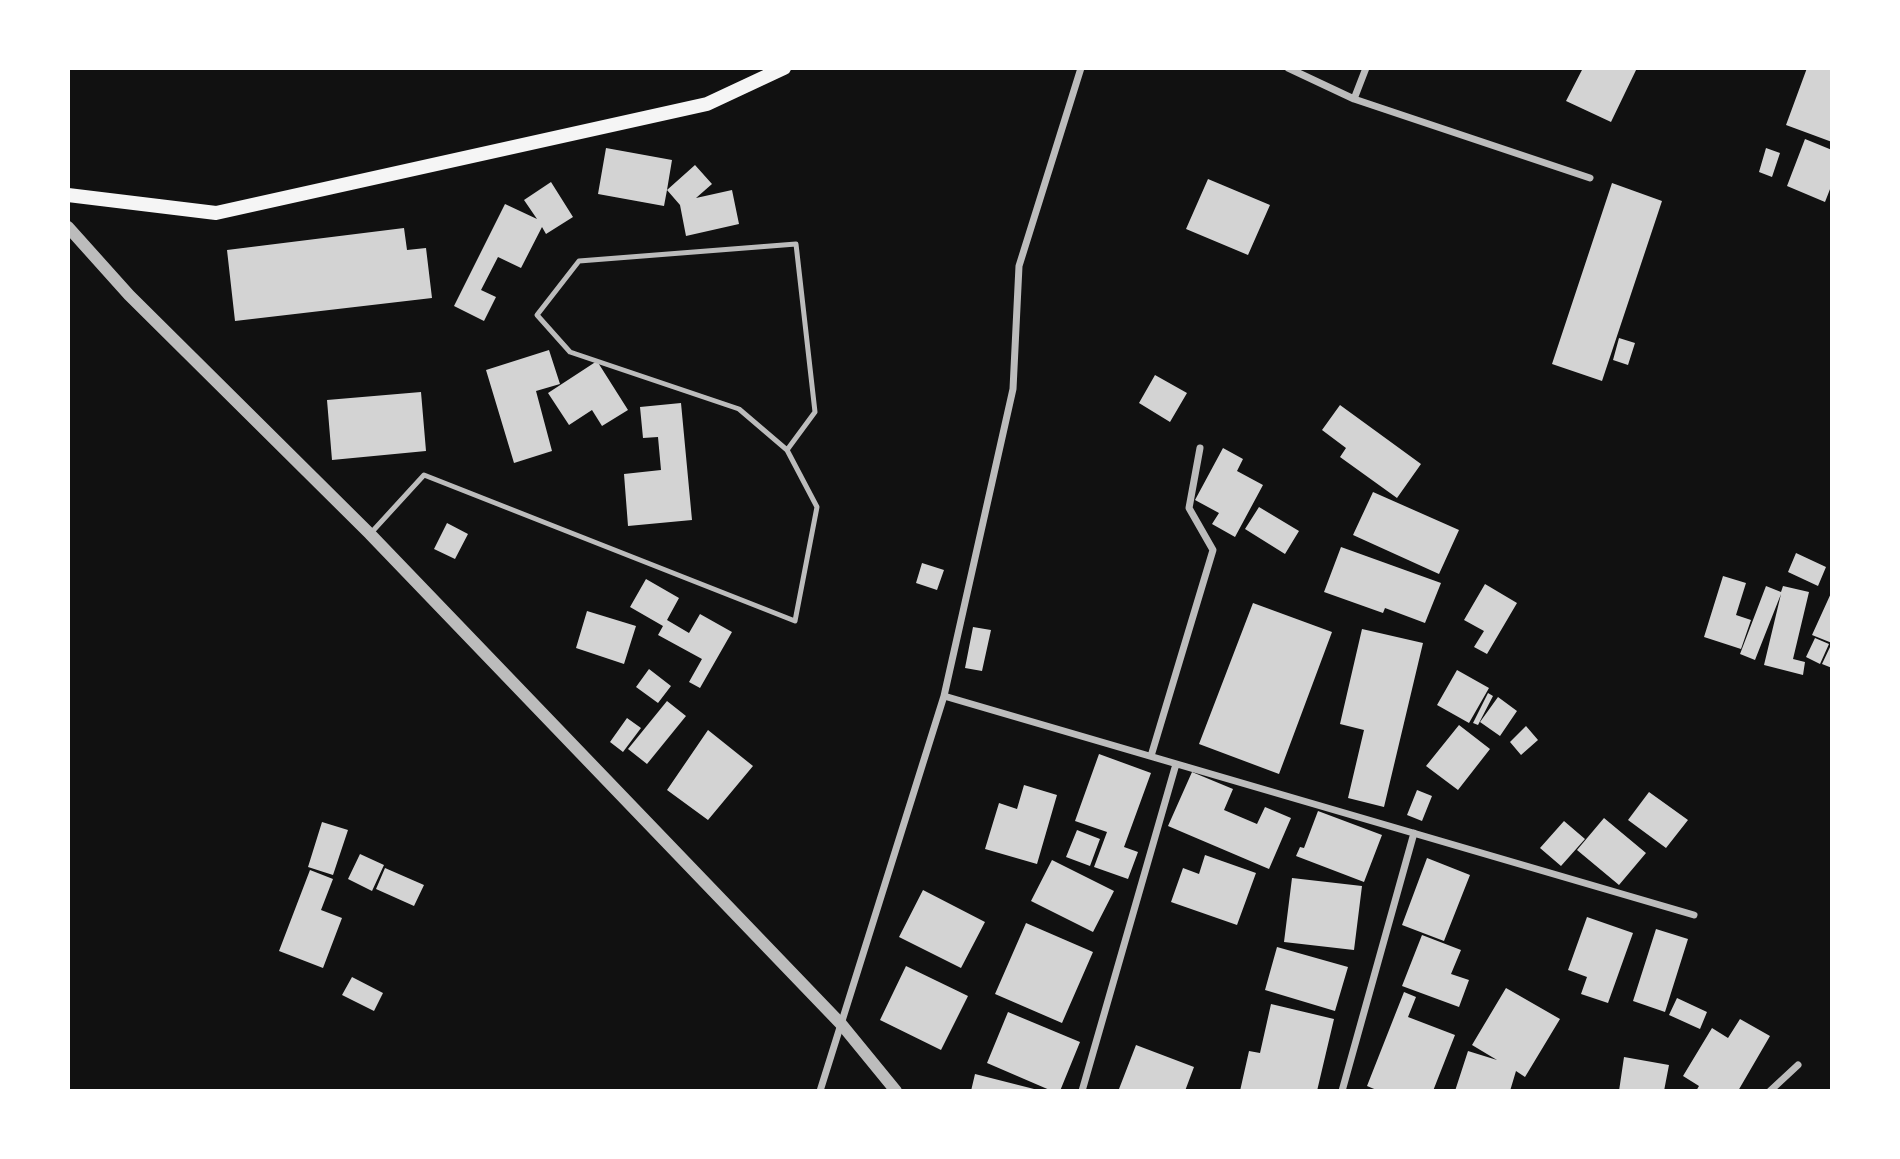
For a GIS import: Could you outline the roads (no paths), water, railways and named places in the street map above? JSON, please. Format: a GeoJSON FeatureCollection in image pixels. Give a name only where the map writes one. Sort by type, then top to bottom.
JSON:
{"type":"FeatureCollection","features":[{"type":"Feature","properties":{"kind":"main road"},"geometry":{"type":"LineString","coordinates":[[68,195],[216,213],[707,104],[784,68]]}},
{"type":"Feature","properties":{"kind":"street"},"geometry":{"type":"LineString","coordinates":[[820,1091],[944,696],[1013,389],[1019,266],[1081,68]]}},
{"type":"Feature","properties":{"kind":"street"},"geometry":{"type":"LineString","coordinates":[[1288,68],[1354,99],[1590,178]]}},
{"type":"Feature","properties":{"kind":"street"},"geometry":{"type":"LineString","coordinates":[[1354,99],[1366,68]]}},
{"type":"Feature","properties":{"kind":"street"},"geometry":{"type":"LineString","coordinates":[[68,227],[129,295],[370,534],[842,1025],[896,1091]]}},
{"type":"Feature","properties":{"kind":"street"},"geometry":{"type":"LineString","coordinates":[[1151,756],[1213,550],[1189,508],[1200,448]]}},
{"type":"Feature","properties":{"kind":"street"},"geometry":{"type":"LineString","coordinates":[[944,696],[1694,915]]}},
{"type":"Feature","properties":{"kind":"street"},"geometry":{"type":"LineString","coordinates":[[1082,1091],[1176,764]]}},
{"type":"Feature","properties":{"kind":"street"},"geometry":{"type":"LineString","coordinates":[[1342,1091],[1414,833]]}},
{"type":"Feature","properties":{"kind":"street"},"geometry":{"type":"LineString","coordinates":[[1770,1091],[1798,1065]]}},
{"type":"Feature","properties":{"kind":"lane"},"geometry":{"type":"LineString","coordinates":[[370,534],[424,475],[795,621],[817,507],[787,450],[738,409],[570,352],[537,315],[579,261],[796,244],[815,412],[787,450]]}}]}
